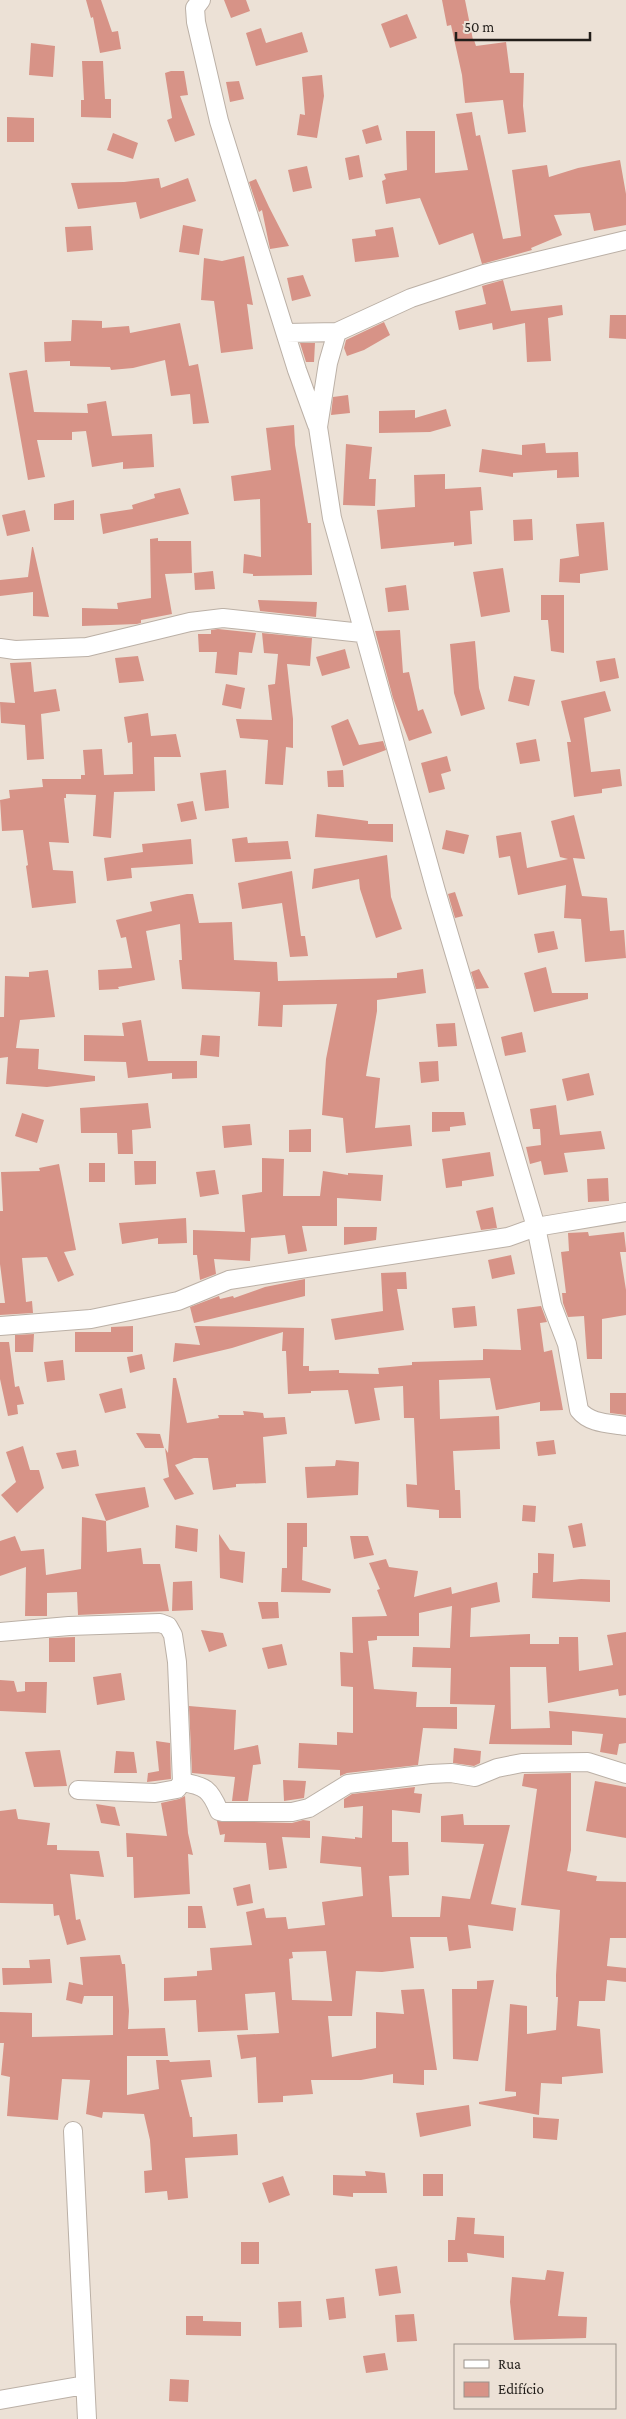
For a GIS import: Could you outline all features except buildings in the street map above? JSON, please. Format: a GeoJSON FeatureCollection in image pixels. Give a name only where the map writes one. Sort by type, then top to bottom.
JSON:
{"type":"FeatureCollection","features":[{"type":"Feature","properties":{"kind":"street"},"geometry":{"type":"LineString","coordinates":[[201,0],[196,8],[196,22],[219,122],[318,427],[332,518],[362,633],[436,891],[536,1227],[552,1305],[566,1344],[578,1410],[584,1417],[597,1422],[626,1426]]}},
{"type":"Feature","properties":{"kind":"street"},"geometry":{"type":"LineString","coordinates":[[286,333],[337,332],[411,298],[484,274],[626,240]]}},
{"type":"Feature","properties":{"kind":"street"},"geometry":{"type":"LineString","coordinates":[[318,427],[328,363],[337,332]]}},
{"type":"Feature","properties":{"kind":"street"},"geometry":{"type":"LineString","coordinates":[[0,648],[15,650],[87,647],[190,622],[223,618],[362,633]]}},
{"type":"Feature","properties":{"kind":"street"},"geometry":{"type":"LineString","coordinates":[[0,1326],[91,1319],[178,1302],[229,1280],[508,1238],[536,1227],[626,1212]]}},
{"type":"Feature","properties":{"kind":"street"},"geometry":{"type":"LineString","coordinates":[[0,1632],[69,1626],[160,1622],[168,1626],[173,1636],[177,1662],[182,1782],[177,1789],[155,1793],[78,1790]]}},
{"type":"Feature","properties":{"kind":"street"},"geometry":{"type":"LineString","coordinates":[[182,1782],[199,1785],[207,1790],[213,1795],[219,1811],[246,1813],[292,1812],[309,1808],[348,1784],[430,1774],[451,1773],[475,1777],[485,1775],[497,1768],[522,1763],[588,1762],[626,1774]]}},
{"type":"Feature","properties":{"kind":"street"},"geometry":{"type":"LineString","coordinates":[[73,2131],[86,2419]]}},
{"type":"Feature","properties":{"kind":"street"},"geometry":{"type":"LineString","coordinates":[[0,2400],[85,2385]]}}]}
